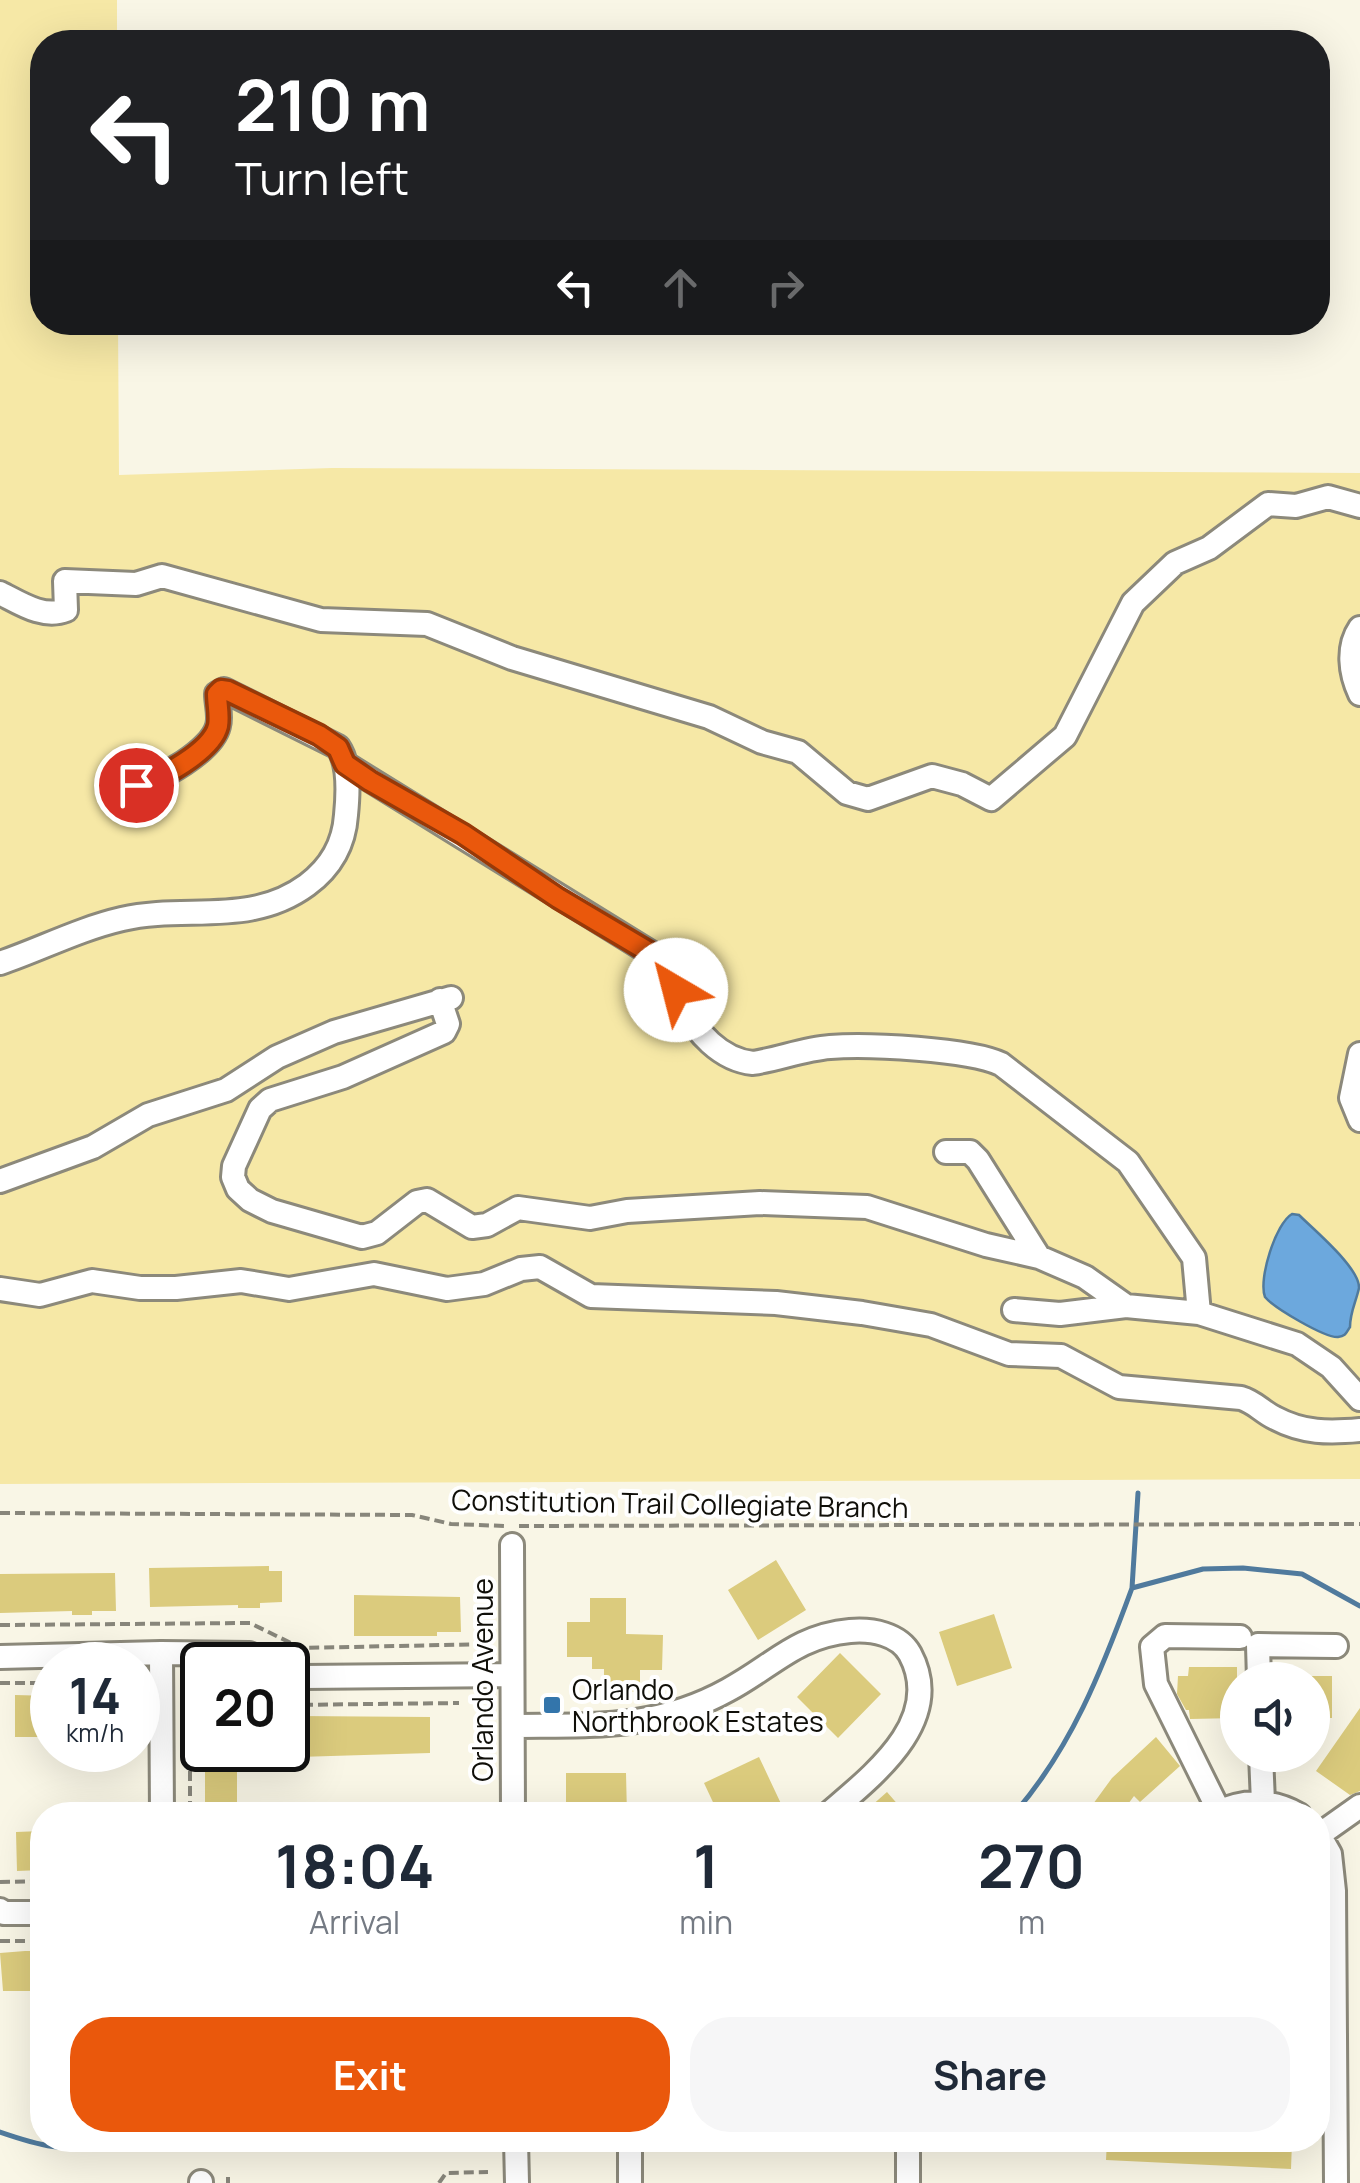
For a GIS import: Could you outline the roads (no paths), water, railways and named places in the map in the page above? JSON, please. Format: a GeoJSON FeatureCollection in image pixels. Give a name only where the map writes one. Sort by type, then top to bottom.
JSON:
{"type":"FeatureCollection","features":[{"type":"Feature","properties":{"kind":"street"},"geometry":{"type":"LineString","coordinates":[[0,593],[44,613],[61,613],[66,610],[65,581],[136,584],[162,576],[321,620],[427,624],[512,658],[709,717],[762,742],[798,752],[847,794],[868,799],[932,776],[991,798],[1065,736],[1132,603],[1174,563],[1209,548],[1268,504],[1296,506],[1328,497],[1360,506]]}},
{"type":"Feature","properties":{"kind":"street"},"geometry":{"type":"LineString","coordinates":[[1360,628],[1352,640],[1352,665],[1360,694]]}},
{"type":"Feature","properties":{"kind":"street"},"geometry":{"type":"LineString","coordinates":[[0,963],[109,922],[155,913],[248,911],[265,907],[300,890],[328,869],[341,837],[346,810],[345,764],[338,748],[319,735],[221,690],[215,733],[182,766],[156,781],[136,785]]}},
{"type":"Feature","properties":{"kind":"street"},"geometry":{"type":"LineString","coordinates":[[345,764],[654,955],[668,970],[698,1030],[713,1046],[741,1062],[832,1047],[960,1053],[1001,1064],[1055,1109],[1110,1147],[1136,1172],[1194,1258],[1204,1315]]}},
{"type":"Feature","properties":{"kind":"street"},"geometry":{"type":"LineString","coordinates":[[0,1182],[93,1146],[148,1114],[226,1090],[277,1056],[334,1032],[446,999],[448,1024],[444,1032],[343,1077],[270,1100],[260,1109],[234,1166],[238,1189],[272,1211],[362,1236],[377,1234],[417,1202],[427,1200],[472,1227],[487,1225],[518,1208],[590,1218],[627,1211],[760,1203],[868,1207],[986,1245],[1039,1257],[1085,1277],[1126,1306]]}},
{"type":"Feature","properties":{"kind":"street"},"geometry":{"type":"LineString","coordinates":[[1360,1054],[1351,1098],[1360,1120]]}},
{"type":"Feature","properties":{"kind":"street"},"geometry":{"type":"LineString","coordinates":[[946,1152],[970,1152],[978,1160],[1039,1257]]}},
{"type":"Feature","properties":{"kind":"street"},"geometry":{"type":"LineString","coordinates":[[0,1289],[40,1295],[92,1281],[140,1288],[241,1281],[289,1289],[374,1274],[446,1289],[484,1284],[521,1269],[540,1267],[591,1296],[776,1302],[931,1325],[1008,1354],[1062,1356],[1120,1387],[1252,1401],[1269,1416],[1302,1429],[1334,1434],[1360,1430]]}},
{"type":"Feature","properties":{"kind":"street"},"geometry":{"type":"LineString","coordinates":[[1014,1310],[1060,1314],[1126,1306],[1204,1315],[1297,1344],[1331,1367],[1360,1398]]}},
{"type":"Feature","properties":{"kind":"street","name":"Orlando Avenue"},"geometry":{"type":"LineString","coordinates":[[512,1544],[513,1802]]}},
{"type":"Feature","properties":{"kind":"street"},"geometry":{"type":"LineString","coordinates":[[512,1726],[629,1725],[669,1716],[728,1690],[814,1636],[854,1630],[893,1636],[908,1650],[919,1675],[920,1705],[902,1742],[842,1802]]}},
{"type":"Feature","properties":{"kind":"street"},"geometry":{"type":"LineString","coordinates":[[1210,1802],[1156,1684],[1152,1647],[1164,1636],[1240,1636]]}},
{"type":"Feature","properties":{"kind":"street"},"geometry":{"type":"LineString","coordinates":[[1258,1662],[1258,1645],[1336,1646]]}},
{"type":"Feature","properties":{"kind":"street"},"geometry":{"type":"LineString","coordinates":[[161,1652],[162,1802]]}},
{"type":"Feature","properties":{"kind":"street"},"geometry":{"type":"LineString","coordinates":[[0,1656],[180,1652]]}},
{"type":"Feature","properties":{"kind":"street"},"geometry":{"type":"LineString","coordinates":[[310,1677],[512,1676]]}},
{"type":"Feature","properties":{"kind":"street"},"geometry":{"type":"LineString","coordinates":[[1256,1802],[1259,1772]]}},
{"type":"Feature","properties":{"kind":"street"},"geometry":{"type":"LineString","coordinates":[[1330,1826],[1360,1806]]}},
{"type":"Feature","properties":{"kind":"street"},"geometry":{"type":"LineString","coordinates":[[0,1910],[30,1913]]}},
{"type":"Feature","properties":{"kind":"street"},"geometry":{"type":"LineString","coordinates":[[1330,2017],[1336,2183]]}},
{"type":"Feature","properties":{"kind":"street"},"geometry":{"type":"LineString","coordinates":[[516,2152],[517,2183]]}},
{"type":"Feature","properties":{"kind":"street"},"geometry":{"type":"LineString","coordinates":[[630,2152],[630,2183]]}},
{"type":"Feature","properties":{"kind":"street"},"geometry":{"type":"LineString","coordinates":[[908,2152],[908,2183]]}},
{"type":"Feature","properties":{"kind":"water"},"geometry":{"type":"Polygon","coordinates":[[[1292,1214],[1299,1215],[1335,1249],[1357,1280],[1359,1288],[1350,1327],[1343,1336],[1312,1328],[1265,1297],[1264,1278],[1270,1252],[1280,1228],[1292,1214]]]}},
{"type":"Feature","properties":{"kind":"waterway"},"geometry":{"type":"LineString","coordinates":[[1132,1588],[1138,1493]]}},
{"type":"Feature","properties":{"kind":"waterway"},"geometry":{"type":"LineString","coordinates":[[1024,1802],[1052,1763],[1083,1708],[1132,1588],[1203,1569],[1243,1568],[1302,1574],[1360,1606]]}},
{"type":"Feature","properties":{"kind":"waterway"},"geometry":{"type":"LineString","coordinates":[[0,2132],[30,2141]]}},
{"type":"Feature","properties":{"kind":"place","name":"Orlando Northbrook Estates"},"geometry":{"type":"Point","coordinates":[552,1705]}}]}
